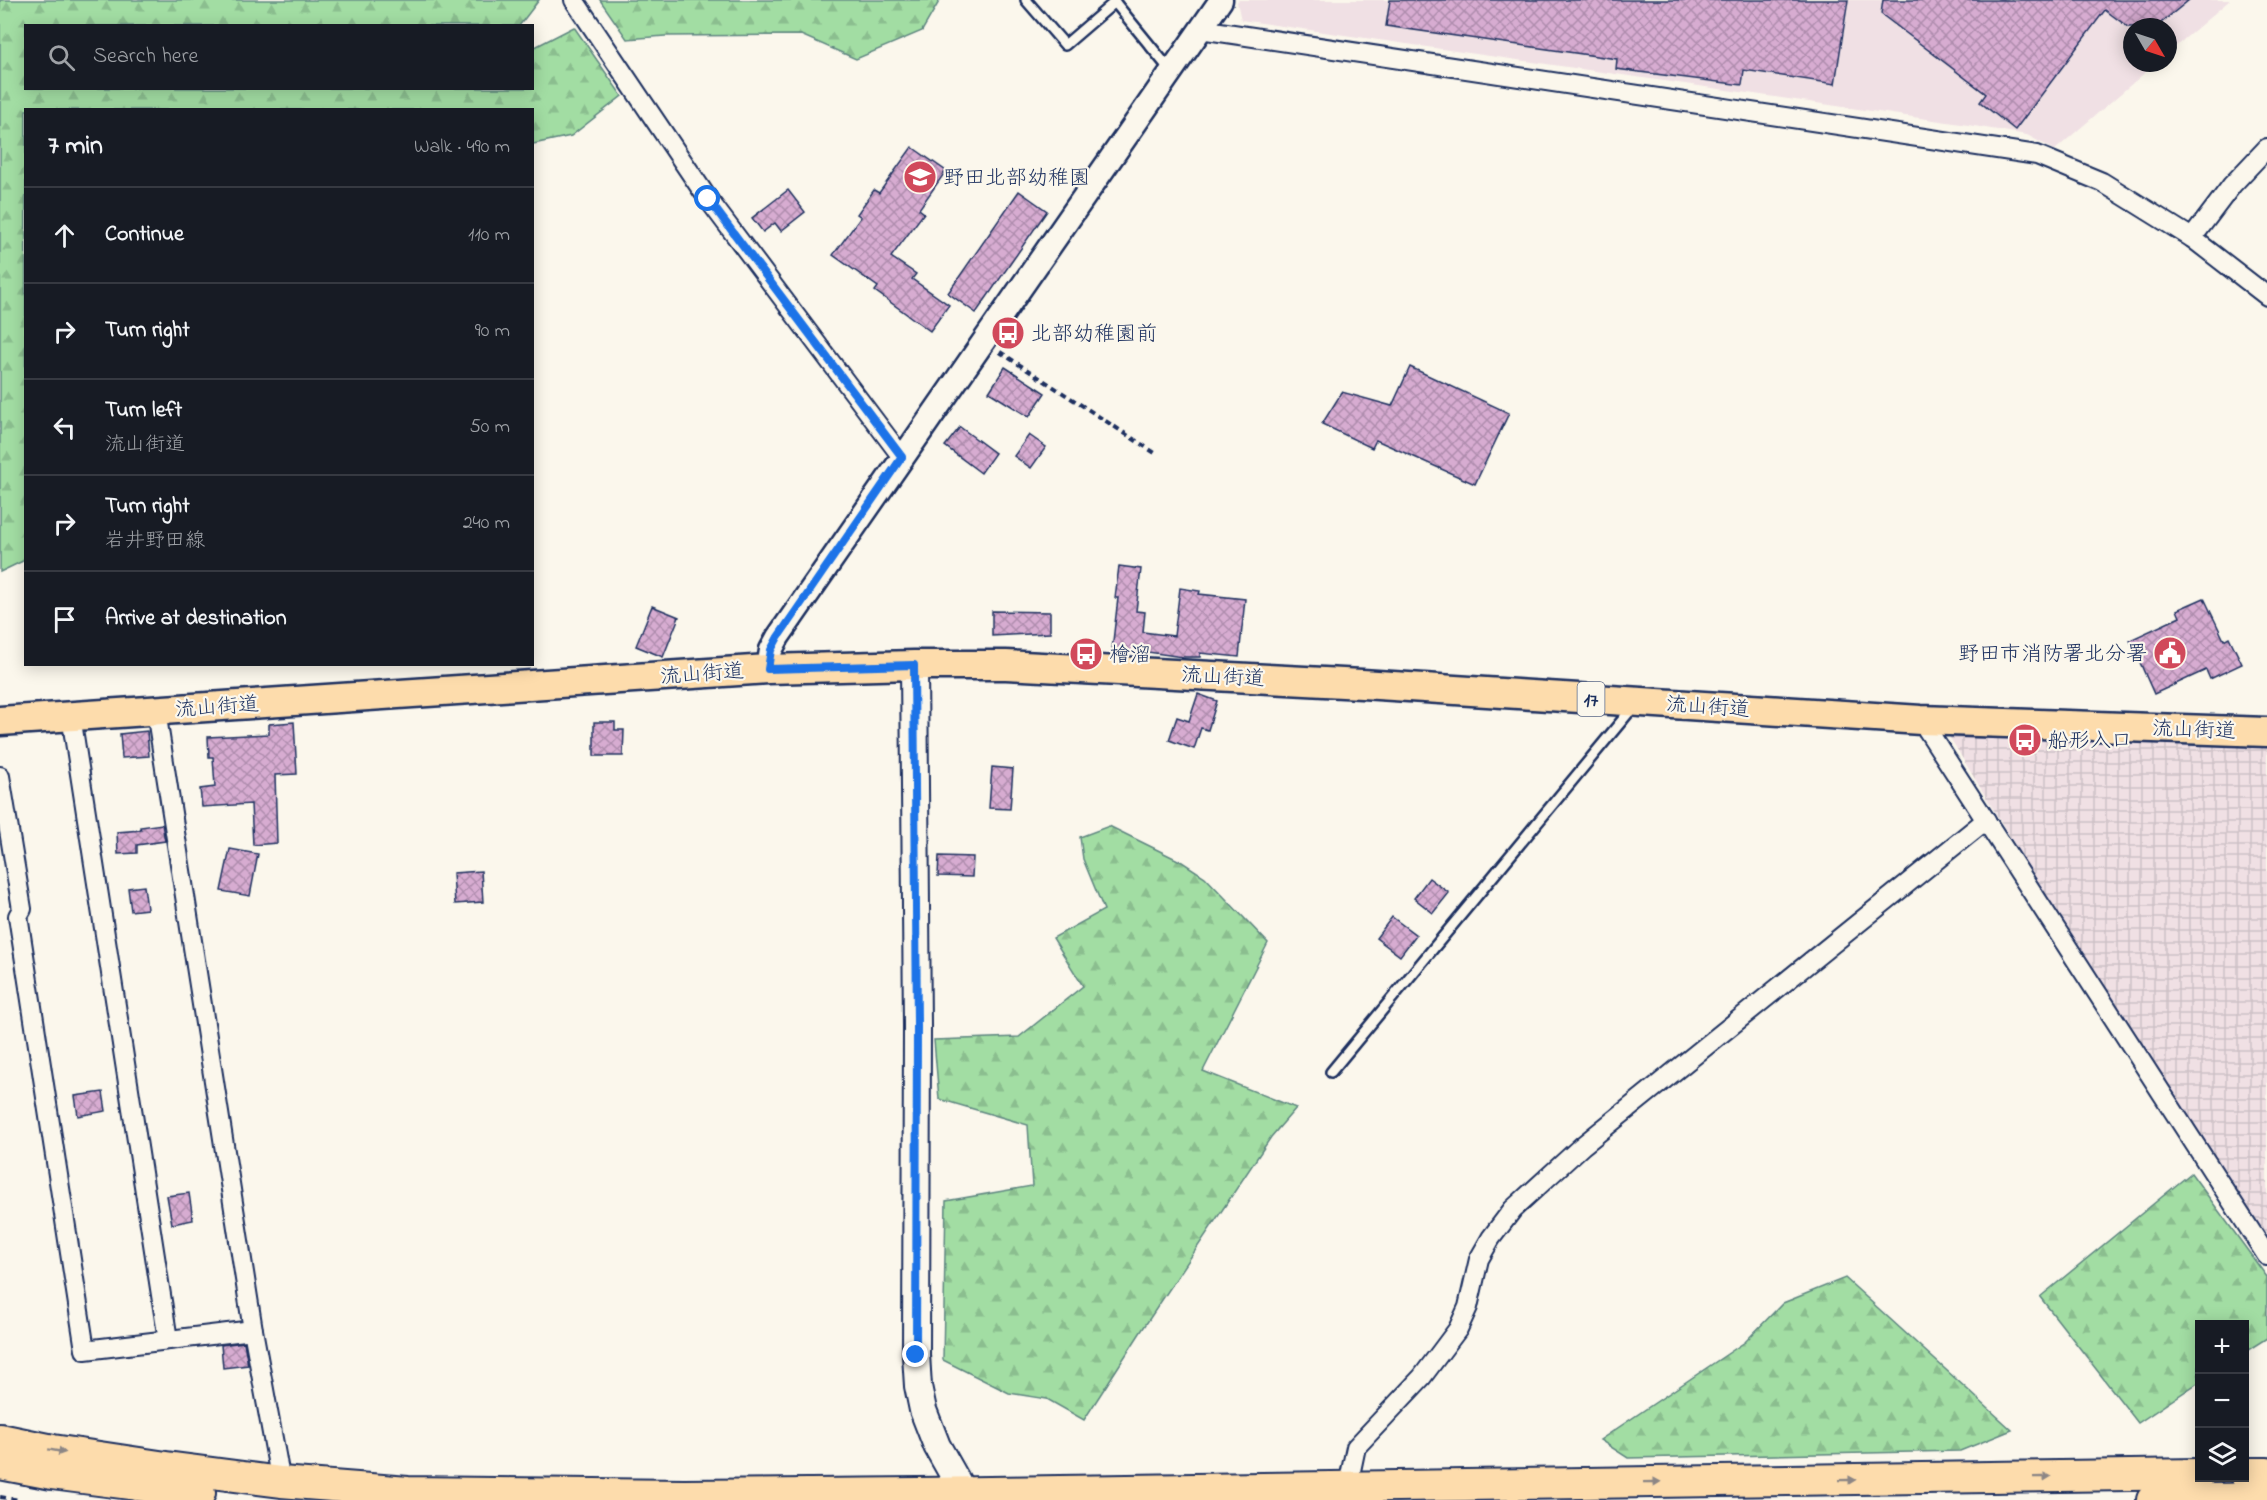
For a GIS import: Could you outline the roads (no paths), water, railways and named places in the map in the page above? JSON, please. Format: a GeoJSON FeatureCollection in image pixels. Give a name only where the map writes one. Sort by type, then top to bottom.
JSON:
{"type":"FeatureCollection","features":[{"type":"Feature","properties":{"kind":"highway"},"geometry":{"type":"LineString","coordinates":[[0,1439],[270,1491]]}},
{"type":"Feature","properties":{"kind":"highway"},"geometry":{"type":"LineString","coordinates":[[0,1464],[52,1474],[270,1491],[684,1495],[970,1496],[1348,1485],[2195,1474]]}},
{"type":"Feature","properties":{"kind":"highway"},"geometry":{"type":"LineString","coordinates":[[2249,1473],[2267,1473]]}},
{"type":"Feature","properties":{"kind":"highway"},"geometry":{"type":"LineString","coordinates":[[2152,1500],[2267,1498]]}},
{"type":"Feature","properties":{"kind":"main road"},"geometry":{"type":"LineString","coordinates":[[914,665],[917,1026],[916,1355],[918,1386],[923,1410],[937,1446],[970,1496]]}},
{"type":"Feature","properties":{"kind":"main road","name":"流山街道"},"geometry":{"type":"LineString","coordinates":[[0,721],[768,669],[1006,665],[1921,720],[2267,732]]}},
{"type":"Feature","properties":{"kind":"street"},"geometry":{"type":"LineString","coordinates":[[574,0],[708,199],[902,457]]}},
{"type":"Feature","properties":{"kind":"street"},"geometry":{"type":"LineString","coordinates":[[768,669],[771,650],[778,637],[1210,12],[2037,155],[2102,182],[2192,238],[2267,296]]}},
{"type":"Feature","properties":{"kind":"street"},"geometry":{"type":"LineString","coordinates":[[2192,238],[2232,185],[2267,148]]}},
{"type":"Feature","properties":{"kind":"street"},"geometry":{"type":"LineString","coordinates":[[156,711],[253,1330],[270,1491]]}},
{"type":"Feature","properties":{"kind":"street"},"geometry":{"type":"LineString","coordinates":[[71,716],[168,1340]]}},
{"type":"Feature","properties":{"kind":"street"},"geometry":{"type":"LineString","coordinates":[[1921,720],[2267,1256]]}},
{"type":"Feature","properties":{"kind":"street"},"geometry":{"type":"LineString","coordinates":[[0,776],[22,909],[18,916],[86,1350],[253,1330]]}},
{"type":"Feature","properties":{"kind":"street"},"geometry":{"type":"LineString","coordinates":[[1348,1485],[1356,1447],[1422,1377],[1458,1329],[1468,1307],[1479,1259],[1491,1238],[1513,1209],[1582,1146],[1986,820]]}},
{"type":"Feature","properties":{"kind":"lane"},"geometry":{"type":"LineString","coordinates":[[1026,0],[1065,45],[1114,1],[1170,71]]}},
{"type":"Feature","properties":{"kind":"lane"},"geometry":{"type":"LineString","coordinates":[[1331,1072],[1637,702]]}},
{"type":"Feature","properties":{"kind":"place","name":"野田北部幼稚園"},"geometry":{"type":"Point","coordinates":[920,177]}},
{"type":"Feature","properties":{"kind":"place","name":"北部幼稚園前"},"geometry":{"type":"Point","coordinates":[1008,333]}},
{"type":"Feature","properties":{"kind":"place","name":"野田市消防署北分署"},"geometry":{"type":"Point","coordinates":[2170,653]}},
{"type":"Feature","properties":{"kind":"place","name":"檜溜"},"geometry":{"type":"Point","coordinates":[1086,654]}},
{"type":"Feature","properties":{"kind":"place","name":"船形入口"},"geometry":{"type":"Point","coordinates":[2025,740]}}]}
